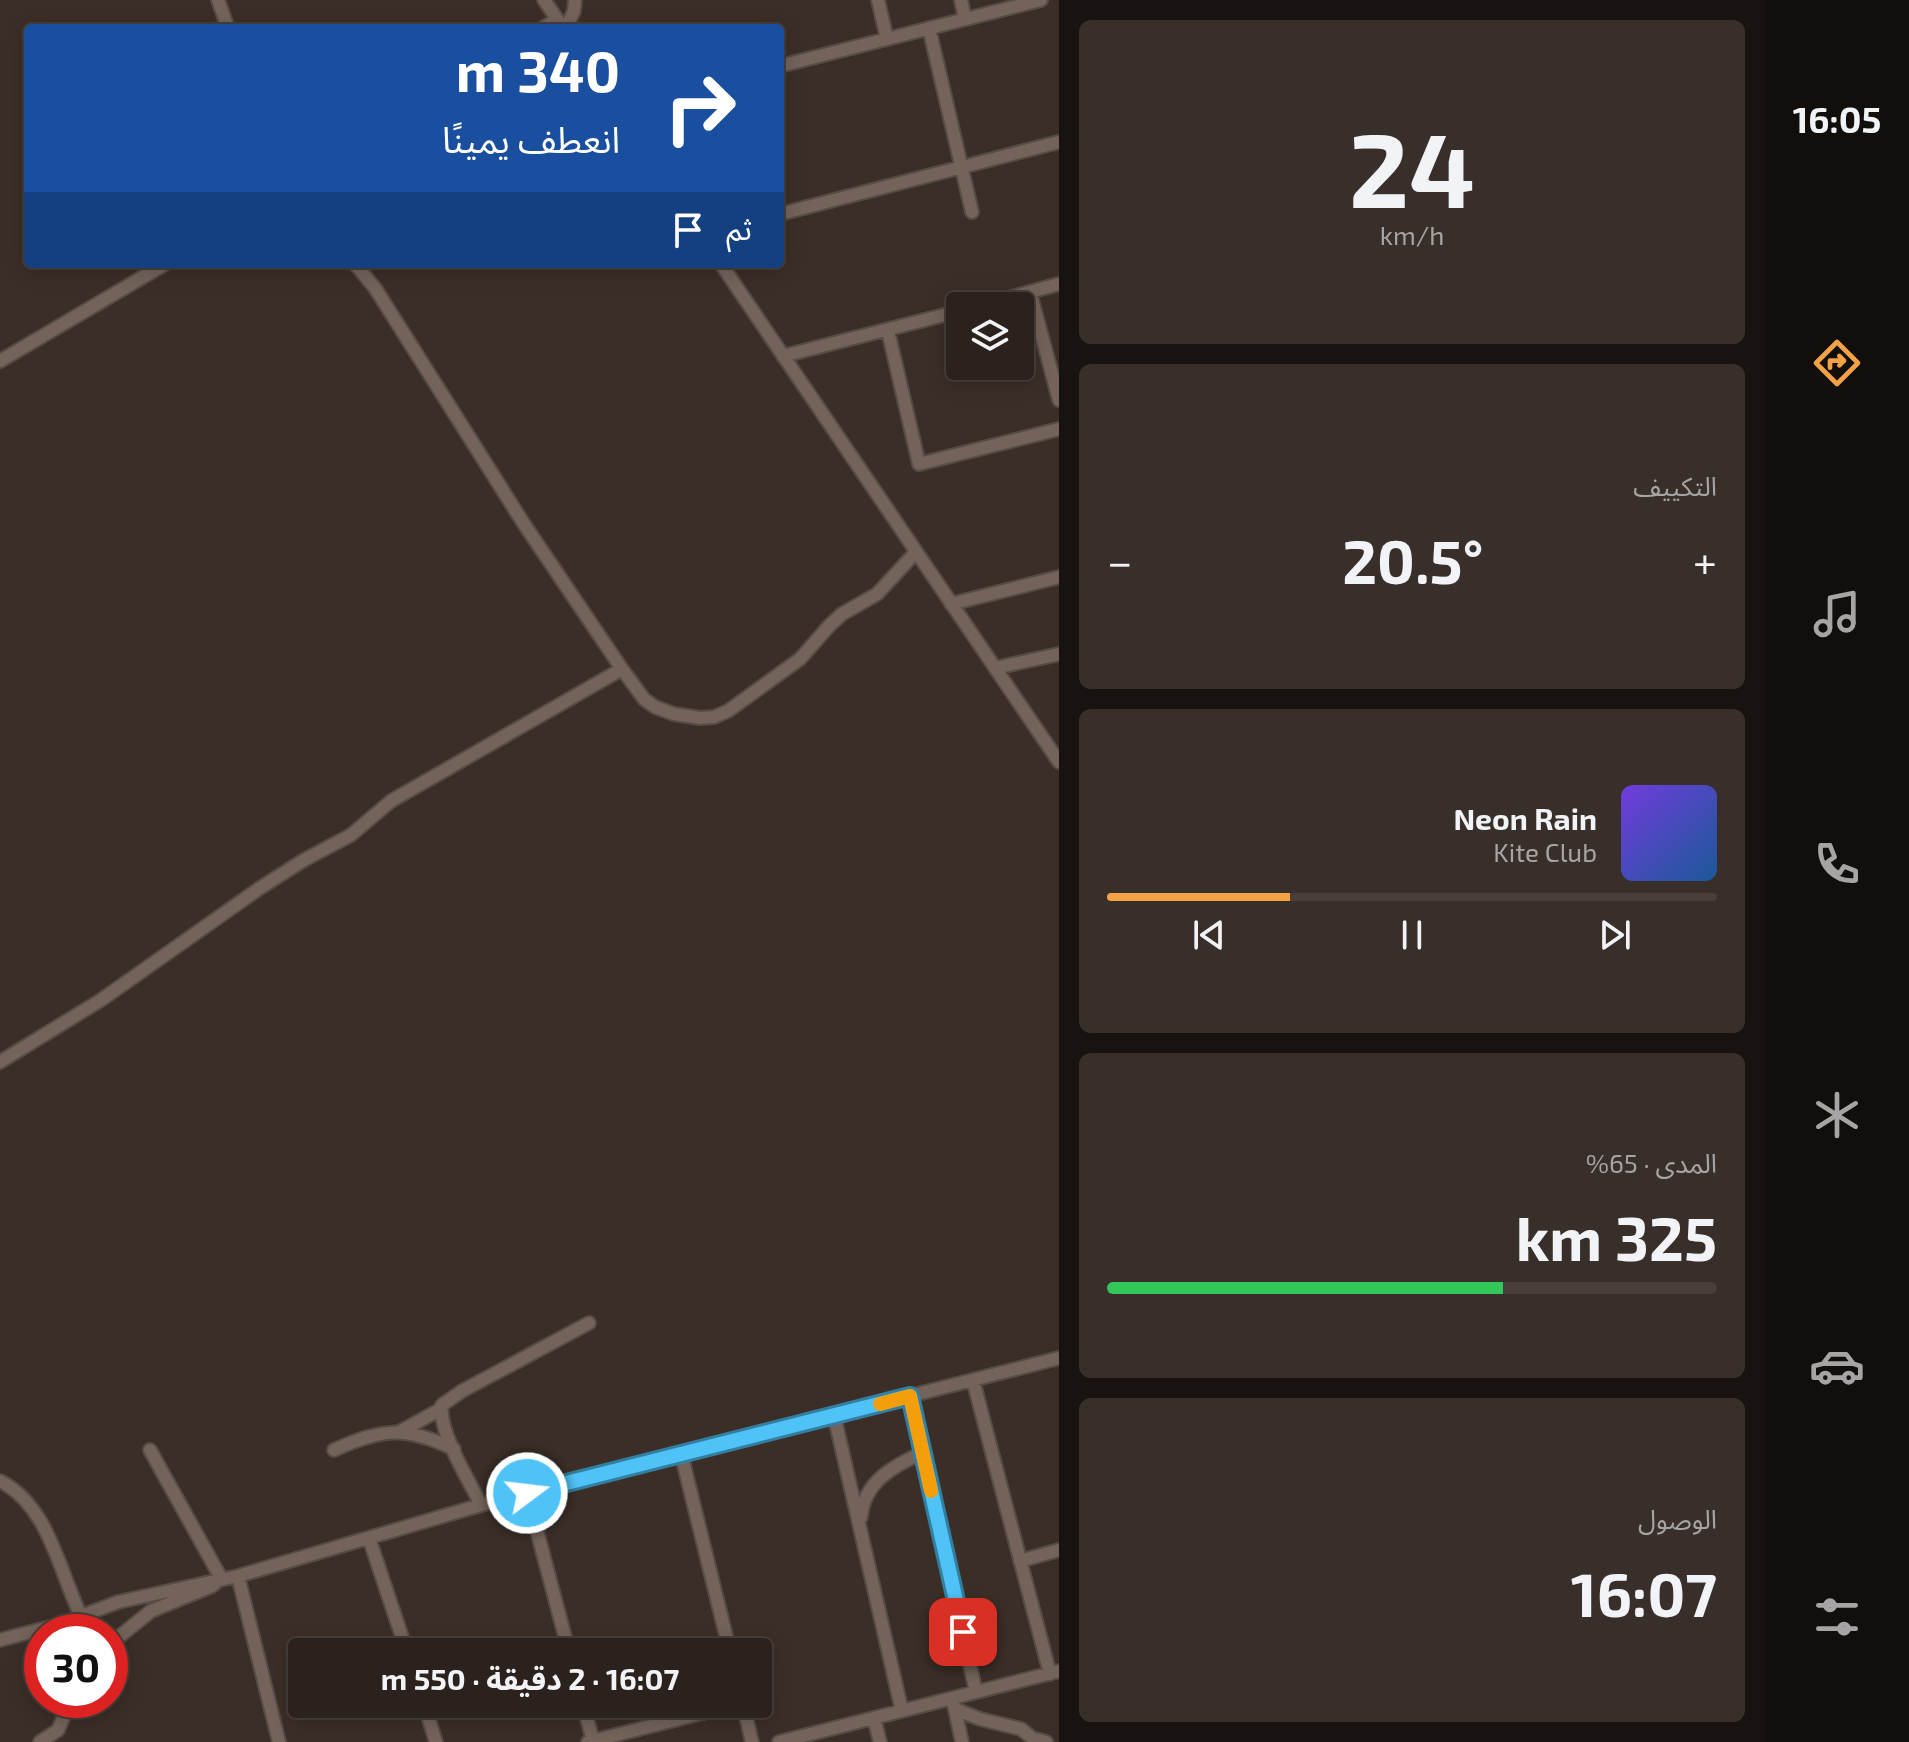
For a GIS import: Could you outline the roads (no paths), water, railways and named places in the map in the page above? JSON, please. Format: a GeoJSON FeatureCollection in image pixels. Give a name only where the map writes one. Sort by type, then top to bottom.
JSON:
{"type":"FeatureCollection","features":[{"type":"Feature","properties":{"kind":"street"},"geometry":{"type":"LineString","coordinates":[[218,0],[227,24]]}},
{"type":"Feature","properties":{"kind":"street"},"geometry":{"type":"LineString","coordinates":[[544,0],[561,24]]}},
{"type":"Feature","properties":{"kind":"street"},"geometry":{"type":"LineString","coordinates":[[563,24],[574,11],[575,0]]}},
{"type":"Feature","properties":{"kind":"street"},"geometry":{"type":"LineString","coordinates":[[878,0],[887,39]]}},
{"type":"Feature","properties":{"kind":"street"},"geometry":{"type":"LineString","coordinates":[[961,0],[965,19]]}},
{"type":"Feature","properties":{"kind":"street"},"geometry":{"type":"LineString","coordinates":[[784,65],[1041,0]]}},
{"type":"Feature","properties":{"kind":"street"},"geometry":{"type":"LineString","coordinates":[[929,28],[972,212]]}},
{"type":"Feature","properties":{"kind":"street"},"geometry":{"type":"LineString","coordinates":[[784,213],[1059,142]]}},
{"type":"Feature","properties":{"kind":"street"},"geometry":{"type":"LineString","coordinates":[[0,361],[158,268]]}},
{"type":"Feature","properties":{"kind":"street"},"geometry":{"type":"LineString","coordinates":[[358,268],[375,288],[524,524],[622,669],[644,699],[655,707],[700,718],[714,717],[744,701],[800,659],[842,614],[877,594],[916,552]]}},
{"type":"Feature","properties":{"kind":"street"},"geometry":{"type":"LineString","coordinates":[[724,268],[1059,762]]}},
{"type":"Feature","properties":{"kind":"street"},"geometry":{"type":"LineString","coordinates":[[1030,292],[1059,284]]}},
{"type":"Feature","properties":{"kind":"street"},"geometry":{"type":"LineString","coordinates":[[1034,307],[1059,400]]}},
{"type":"Feature","properties":{"kind":"street"},"geometry":{"type":"LineString","coordinates":[[783,356],[946,315]]}},
{"type":"Feature","properties":{"kind":"street"},"geometry":{"type":"LineString","coordinates":[[888,331],[919,464],[1059,429]]}},
{"type":"Feature","properties":{"kind":"street"},"geometry":{"type":"LineString","coordinates":[[951,604],[1059,577]]}},
{"type":"Feature","properties":{"kind":"street"},"geometry":{"type":"LineString","coordinates":[[995,668],[1059,654]]}},
{"type":"Feature","properties":{"kind":"street"},"geometry":{"type":"LineString","coordinates":[[0,1062],[101,1000],[260,888],[351,835],[391,801],[622,669]]}},
{"type":"Feature","properties":{"kind":"street"},"geometry":{"type":"LineString","coordinates":[[481,1505],[442,1419],[443,1402],[589,1323]]}},
{"type":"Feature","properties":{"kind":"street"},"geometry":{"type":"LineString","coordinates":[[86,1614],[118,1602],[238,1576],[481,1505],[1059,1358]]}},
{"type":"Feature","properties":{"kind":"street"},"geometry":{"type":"LineString","coordinates":[[779,1742],[902,1711],[954,1704],[976,1692],[1054,1673],[1020,1561],[973,1380]]}},
{"type":"Feature","properties":{"kind":"street"},"geometry":{"type":"LineString","coordinates":[[910,1396],[976,1692]]}},
{"type":"Feature","properties":{"kind":"street"},"geometry":{"type":"LineString","coordinates":[[334,1450],[364,1437],[401,1431],[441,1409]]}},
{"type":"Feature","properties":{"kind":"street"},"geometry":{"type":"LineString","coordinates":[[834,1415],[902,1711]]}},
{"type":"Feature","properties":{"kind":"street"},"geometry":{"type":"LineString","coordinates":[[401,1431],[431,1438],[454,1449]]}},
{"type":"Feature","properties":{"kind":"street"},"geometry":{"type":"LineString","coordinates":[[150,1450],[221,1578]]}},
{"type":"Feature","properties":{"kind":"street"},"geometry":{"type":"LineString","coordinates":[[681,1453],[727,1638]]}},
{"type":"Feature","properties":{"kind":"street"},"geometry":{"type":"LineString","coordinates":[[860,1528],[862,1505],[873,1486],[890,1468],[922,1453]]}},
{"type":"Feature","properties":{"kind":"street"},"geometry":{"type":"LineString","coordinates":[[0,1481],[22,1494],[36,1515],[63,1568],[80,1614]]}},
{"type":"Feature","properties":{"kind":"street"},"geometry":{"type":"LineString","coordinates":[[527,1493],[565,1638]]}},
{"type":"Feature","properties":{"kind":"street"},"geometry":{"type":"LineString","coordinates":[[369,1538],[402,1638]]}},
{"type":"Feature","properties":{"kind":"street"},"geometry":{"type":"LineString","coordinates":[[1020,1561],[1059,1550]]}},
{"type":"Feature","properties":{"kind":"street"},"geometry":{"type":"LineString","coordinates":[[238,1576],[279,1742]]}},
{"type":"Feature","properties":{"kind":"street"},"geometry":{"type":"LineString","coordinates":[[128,1630],[151,1611],[212,1586],[221,1578]]}},
{"type":"Feature","properties":{"kind":"street"},"geometry":{"type":"LineString","coordinates":[[0,1640],[24,1633]]}},
{"type":"Feature","properties":{"kind":"street"},"geometry":{"type":"LineString","coordinates":[[954,1704],[962,1742]]}},
{"type":"Feature","properties":{"kind":"street"},"geometry":{"type":"LineString","coordinates":[[954,1704],[980,1719],[1021,1729],[1032,1738],[1046,1742]]}},
{"type":"Feature","properties":{"kind":"street"},"geometry":{"type":"LineString","coordinates":[[40,1742],[58,1730],[63,1718]]}},
{"type":"Feature","properties":{"kind":"street"},"geometry":{"type":"LineString","coordinates":[[428,1718],[436,1742]]}},
{"type":"Feature","properties":{"kind":"street"},"geometry":{"type":"LineString","coordinates":[[586,1718],[590,1741],[683,1718]]}},
{"type":"Feature","properties":{"kind":"street"},"geometry":{"type":"LineString","coordinates":[[744,1718],[752,1742]]}},
{"type":"Feature","properties":{"kind":"street"},"geometry":{"type":"LineString","coordinates":[[874,1718],[880,1742]]}}]}
